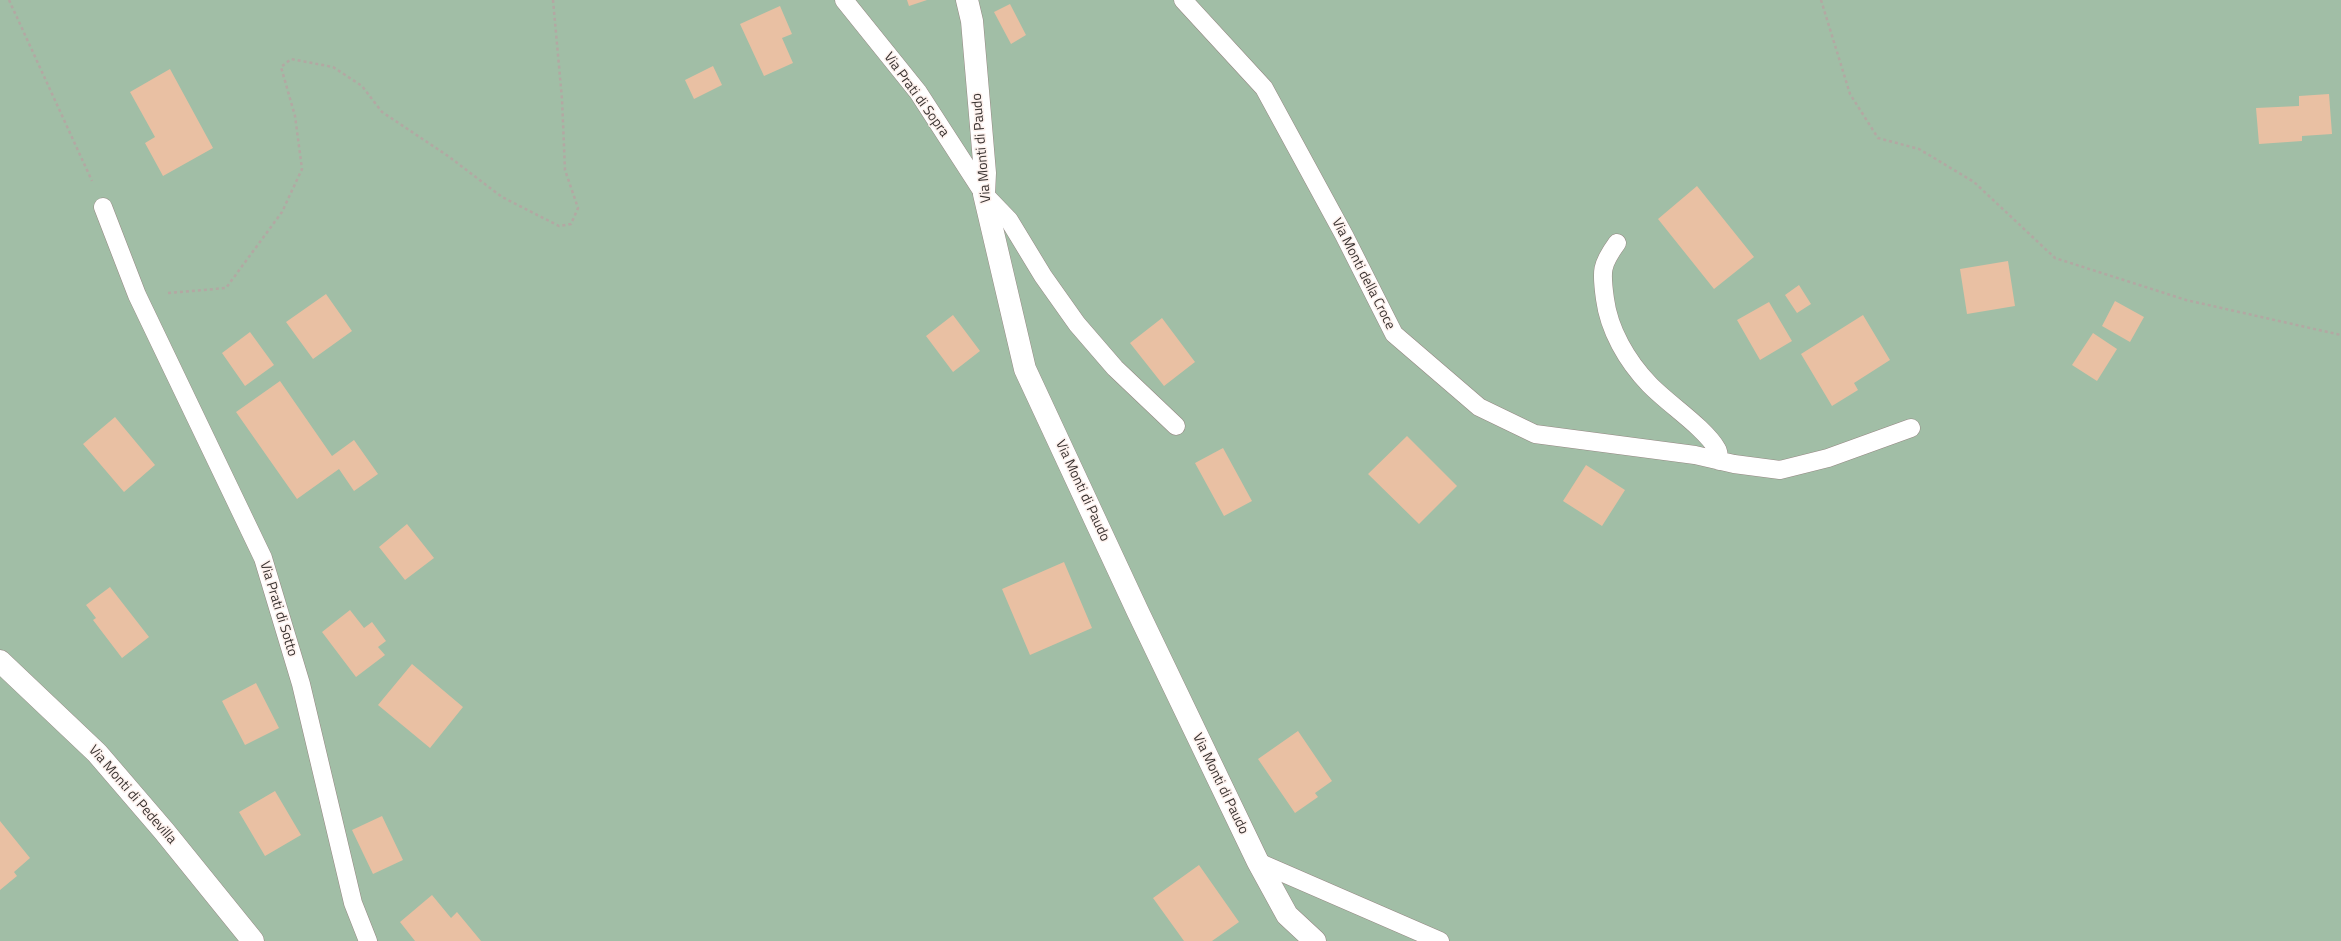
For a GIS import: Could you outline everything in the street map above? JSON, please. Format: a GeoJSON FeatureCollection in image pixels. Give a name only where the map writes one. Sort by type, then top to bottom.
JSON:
{"type":"FeatureCollection","features":[{"type":"Feature","properties":{"kind":"street","name":"Via Monti di Paudo"},"geometry":{"type":"LineString","coordinates":[[967,0],[973,36],[985,173],[984,194],[1025,369],[1138,612],[1258,862],[1287,915],[1315,941]]}},
{"type":"Feature","properties":{"kind":"street","name":"Via Monti di Pedevilla"},"geometry":{"type":"LineString","coordinates":[[0,660],[97,753],[164,831],[253,941]]}},
{"type":"Feature","properties":{"kind":"lane","name":"Via Prati di Sopra"},"geometry":{"type":"LineString","coordinates":[[844,0],[918,92],[984,194],[1009,220],[1043,276],[1077,324],[1115,368],[1176,426]]}},
{"type":"Feature","properties":{"kind":"lane","name":"Via Monti della Croce"},"geometry":{"type":"LineString","coordinates":[[1183,0],[1264,88],[1344,235],[1394,334],[1479,407],[1534,434],[1695,455],[1719,461],[1780,470],[1828,458],[1911,428]]}},
{"type":"Feature","properties":{"kind":"lane","name":"Via Prati di Sotto"},"geometry":{"type":"LineString","coordinates":[[104,207],[137,295],[263,558],[301,684],[353,903],[368,941]]}},
{"type":"Feature","properties":{"kind":"lane"},"geometry":{"type":"LineString","coordinates":[[1617,243],[1604,260],[1602,281],[1607,316],[1624,352],[1649,383],[1706,434],[1718,450],[1719,461]]}},
{"type":"Feature","properties":{"kind":"lane"},"geometry":{"type":"LineString","coordinates":[[1258,862],[1440,941]]}},
{"type":"Feature","properties":{"kind":"path"},"geometry":{"type":"LineString","coordinates":[[9,0],[104,207]]}},
{"type":"Feature","properties":{"kind":"path"},"geometry":{"type":"LineString","coordinates":[[137,295],[226,288],[282,212],[302,169],[295,116],[281,67],[291,59],[333,67],[362,86],[382,112],[448,156],[502,197],[559,226],[572,224],[578,208],[565,170],[562,98],[553,0]]}},
{"type":"Feature","properties":{"kind":"path"},"geometry":{"type":"LineString","coordinates":[[1821,0],[1850,94],[1878,138],[1919,149],[1974,182],[2055,258],[2186,300],[2341,335]]}},
{"type":"Feature","properties":{"kind":"green space"},"geometry":{"type":"Polygon","coordinates":[[[0,0],[2341,0],[2341,941],[0,941],[0,0]]]}},
{"type":"Feature","properties":{"kind":"building"},"geometry":{"type":"Polygon","coordinates":[[[907,0],[927,0],[909,6],[907,0]]]}},
{"type":"Feature","properties":{"kind":"building"},"geometry":{"type":"Polygon","coordinates":[[[1010,4],[1026,35],[1011,44],[994,12],[1010,4]]]}},
{"type":"Feature","properties":{"kind":"building"},"geometry":{"type":"Polygon","coordinates":[[[780,6],[792,34],[782,38],[793,63],[764,76],[740,24],[780,6]]]}},
{"type":"Feature","properties":{"kind":"building"},"geometry":{"type":"Polygon","coordinates":[[[713,66],[722,85],[694,99],[685,80],[713,66]]]}},
{"type":"Feature","properties":{"kind":"building"},"geometry":{"type":"Polygon","coordinates":[[[170,69],[213,148],[163,176],[145,143],[155,137],[130,92],[170,69]]]}},
{"type":"Feature","properties":{"kind":"building"},"geometry":{"type":"Polygon","coordinates":[[[2329,94],[2332,134],[2302,136],[2302,141],[2259,144],[2256,108],[2299,106],[2299,96],[2329,94]]]}},
{"type":"Feature","properties":{"kind":"building"},"geometry":{"type":"Polygon","coordinates":[[[1697,186],[1754,257],[1714,289],[1658,219],[1697,186]]]}},
{"type":"Feature","properties":{"kind":"building"},"geometry":{"type":"Polygon","coordinates":[[[2008,261],[2015,306],[1967,314],[1960,269],[2008,261]]]}},
{"type":"Feature","properties":{"kind":"building"},"geometry":{"type":"Polygon","coordinates":[[[1799,285],[1811,304],[1797,313],[1785,295],[1799,285]]]}},
{"type":"Feature","properties":{"kind":"building"},"geometry":{"type":"Polygon","coordinates":[[[326,294],[352,331],[313,359],[286,322],[326,294]]]}},
{"type":"Feature","properties":{"kind":"building"},"geometry":{"type":"Polygon","coordinates":[[[2115,301],[2144,317],[2130,342],[2102,326],[2115,301]]]}},
{"type":"Feature","properties":{"kind":"building"},"geometry":{"type":"Polygon","coordinates":[[[1769,302],[1792,341],[1760,360],[1737,320],[1769,302]]]}},
{"type":"Feature","properties":{"kind":"building"},"geometry":{"type":"Polygon","coordinates":[[[953,315],[980,351],[953,372],[926,336],[953,315]]]}},
{"type":"Feature","properties":{"kind":"building"},"geometry":{"type":"Polygon","coordinates":[[[1863,315],[1890,360],[1854,383],[1858,390],[1832,406],[1801,354],[1863,315]]]}},
{"type":"Feature","properties":{"kind":"building"},"geometry":{"type":"Polygon","coordinates":[[[1162,318],[1195,362],[1164,386],[1130,343],[1162,318]]]}},
{"type":"Feature","properties":{"kind":"building"},"geometry":{"type":"Polygon","coordinates":[[[250,332],[274,365],[245,386],[222,353],[250,332]]]}},
{"type":"Feature","properties":{"kind":"building"},"geometry":{"type":"Polygon","coordinates":[[[2093,333],[2117,349],[2097,381],[2072,365],[2093,333]]]}},
{"type":"Feature","properties":{"kind":"building"},"geometry":{"type":"Polygon","coordinates":[[[280,381],[332,456],[354,440],[378,474],[354,491],[339,469],[297,499],[236,412],[280,381]]]}},
{"type":"Feature","properties":{"kind":"building"},"geometry":{"type":"Polygon","coordinates":[[[115,417],[155,465],[124,492],[83,444],[115,417]]]}},
{"type":"Feature","properties":{"kind":"building"},"geometry":{"type":"Polygon","coordinates":[[[1407,436],[1457,486],[1419,524],[1368,474],[1407,436]]]}},
{"type":"Feature","properties":{"kind":"building"},"geometry":{"type":"Polygon","coordinates":[[[1223,448],[1252,501],[1224,516],[1195,463],[1223,448]]]}},
{"type":"Feature","properties":{"kind":"building"},"geometry":{"type":"Polygon","coordinates":[[[1586,465],[1625,490],[1602,526],[1563,501],[1586,465]]]}},
{"type":"Feature","properties":{"kind":"building"},"geometry":{"type":"Polygon","coordinates":[[[407,524],[434,558],[405,580],[379,547],[407,524]]]}},
{"type":"Feature","properties":{"kind":"building"},"geometry":{"type":"Polygon","coordinates":[[[1064,562],[1092,628],[1030,655],[1002,589],[1064,562]]]}},
{"type":"Feature","properties":{"kind":"building"},"geometry":{"type":"Polygon","coordinates":[[[110,587],[149,637],[122,658],[93,620],[96,618],[86,605],[110,587]]]}},
{"type":"Feature","properties":{"kind":"building"},"geometry":{"type":"Polygon","coordinates":[[[350,610],[364,628],[372,622],[386,641],[378,647],[385,655],[356,677],[322,632],[350,610]]]}},
{"type":"Feature","properties":{"kind":"building"},"geometry":{"type":"Polygon","coordinates":[[[412,664],[463,707],[430,748],[378,705],[412,664]]]}},
{"type":"Feature","properties":{"kind":"building"},"geometry":{"type":"Polygon","coordinates":[[[256,683],[279,728],[245,745],[222,701],[256,683]]]}},
{"type":"Feature","properties":{"kind":"building"},"geometry":{"type":"Polygon","coordinates":[[[1298,731],[1332,781],[1315,793],[1318,797],[1295,813],[1258,759],[1298,731]]]}},
{"type":"Feature","properties":{"kind":"building"},"geometry":{"type":"Polygon","coordinates":[[[275,791],[301,835],[265,856],[239,812],[275,791]]]}},
{"type":"Feature","properties":{"kind":"building"},"geometry":{"type":"Polygon","coordinates":[[[382,816],[403,860],[373,874],[352,830],[382,816]]]}},
{"type":"Feature","properties":{"kind":"building"},"geometry":{"type":"Polygon","coordinates":[[[0,821],[30,858],[14,872],[17,876],[0,890],[0,821]]]}},
{"type":"Feature","properties":{"kind":"building"},"geometry":{"type":"Polygon","coordinates":[[[1199,865],[1239,922],[1212,941],[1184,941],[1153,898],[1199,865]]]}},
{"type":"Feature","properties":{"kind":"building"},"geometry":{"type":"Polygon","coordinates":[[[432,895],[451,918],[457,912],[481,941],[415,941],[400,922],[432,895]]]}}]}
